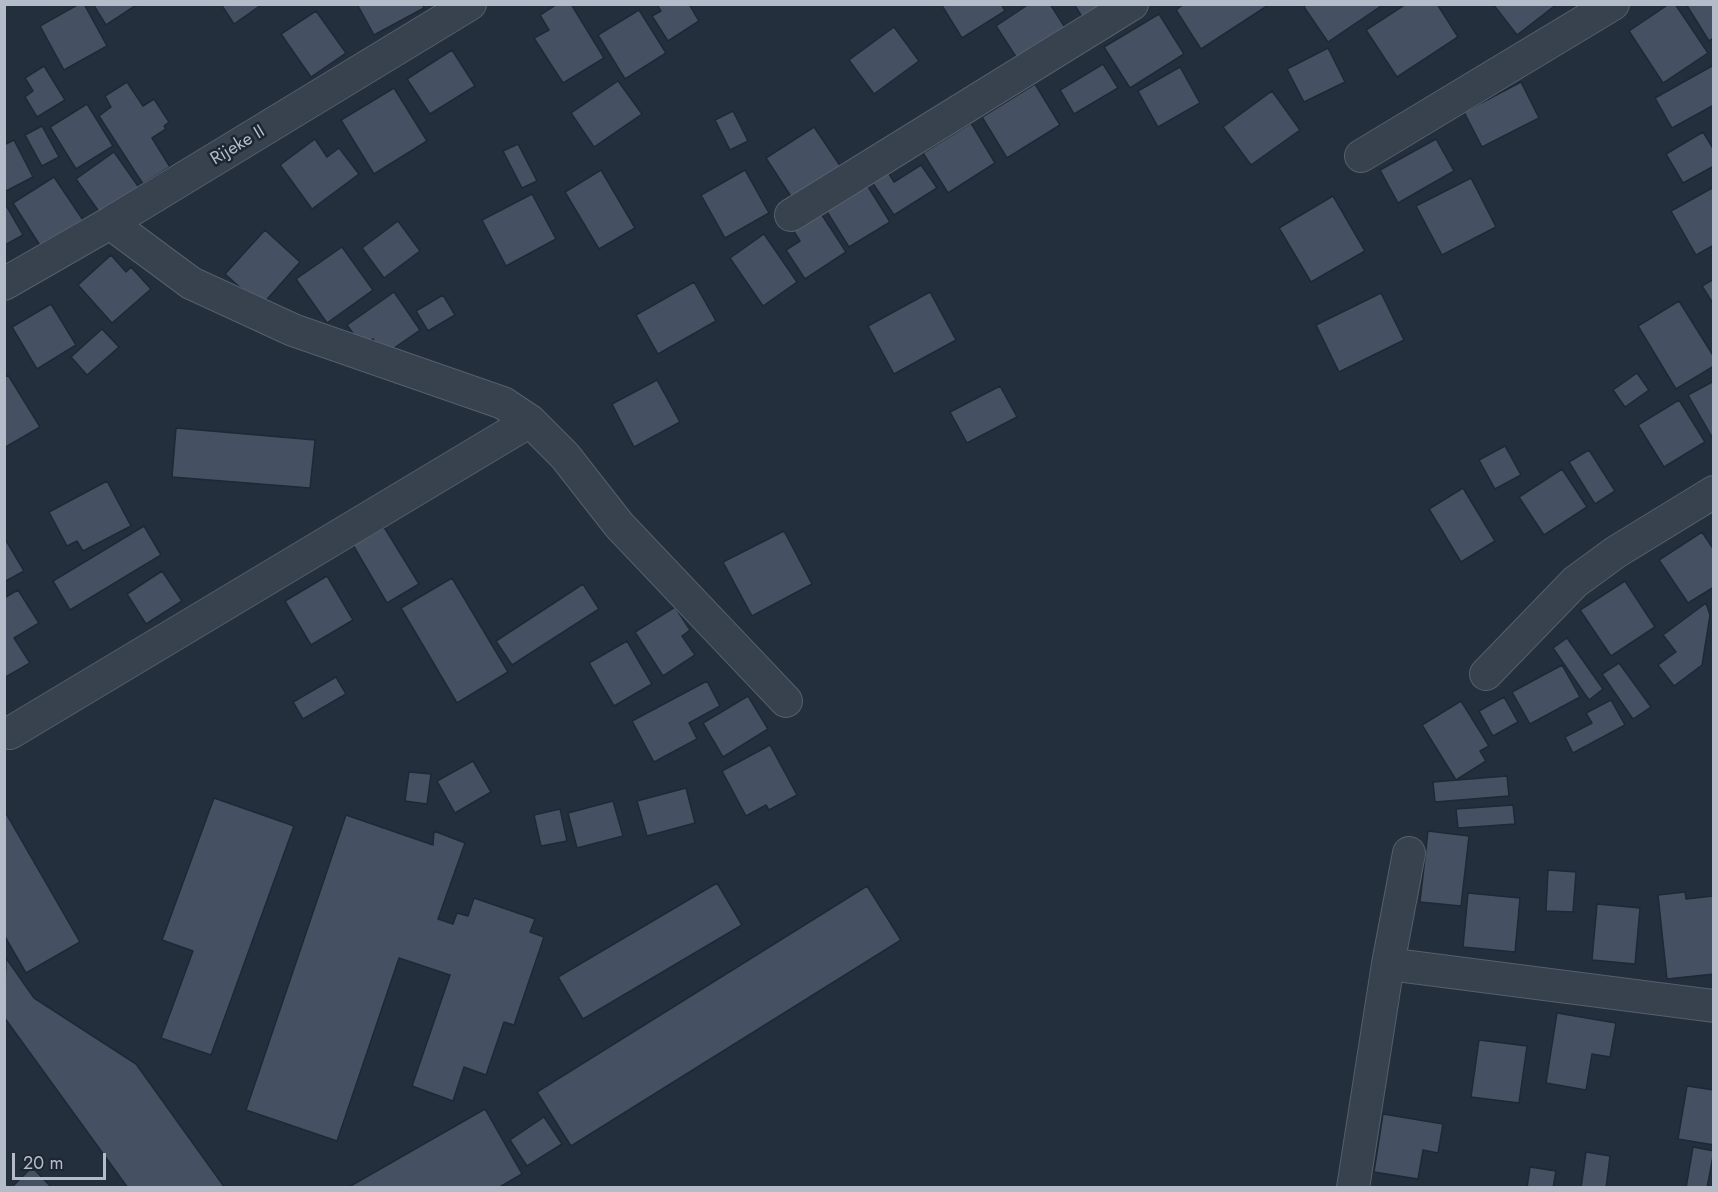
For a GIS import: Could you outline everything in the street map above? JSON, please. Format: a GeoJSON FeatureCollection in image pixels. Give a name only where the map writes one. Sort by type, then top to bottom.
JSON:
{"type":"FeatureCollection","features":[{"type":"Feature","properties":{"kind":"street","name":"Rijeke II"},"geometry":{"type":"LineString","coordinates":[[4,284],[110,223],[470,4]]}},
{"type":"Feature","properties":{"kind":"street"},"geometry":{"type":"LineString","coordinates":[[791,215],[1132,4]]}},
{"type":"Feature","properties":{"kind":"street"},"geometry":{"type":"LineString","coordinates":[[1361,156],[1613,4]]}},
{"type":"Feature","properties":{"kind":"street"},"geometry":{"type":"LineString","coordinates":[[110,223],[191,283],[293,330],[503,403],[531,421],[565,456],[620,525],[786,701]]}},
{"type":"Feature","properties":{"kind":"street"},"geometry":{"type":"LineString","coordinates":[[10,733],[531,421]]}},
{"type":"Feature","properties":{"kind":"street"},"geometry":{"type":"LineString","coordinates":[[1486,674],[1575,582],[1616,552],[1713,492]]}},
{"type":"Feature","properties":{"kind":"street"},"geometry":{"type":"LineString","coordinates":[[1353,1188],[1388,964],[1409,853]]}},
{"type":"Feature","properties":{"kind":"street"},"geometry":{"type":"LineString","coordinates":[[1388,964],[1713,1005]]}},
{"type":"Feature","properties":{"kind":"building"},"geometry":{"type":"Polygon","coordinates":[[[79,4],[84,4],[107,46],[64,70],[40,26],[79,4]]]}},
{"type":"Feature","properties":{"kind":"building"},"geometry":{"type":"Polygon","coordinates":[[[93,4],[138,4],[106,25],[93,4]]]}},
{"type":"Feature","properties":{"kind":"building"},"geometry":{"type":"Polygon","coordinates":[[[221,4],[260,4],[261,5],[234,24],[221,4]]]}},
{"type":"Feature","properties":{"kind":"building"},"geometry":{"type":"Polygon","coordinates":[[[357,4],[422,4],[424,8],[374,35],[357,4]]]}},
{"type":"Feature","properties":{"kind":"building"},"geometry":{"type":"Polygon","coordinates":[[[557,4],[571,4],[604,58],[563,83],[534,38],[549,30],[540,15],[557,4]]]}},
{"type":"Feature","properties":{"kind":"building"},"geometry":{"type":"Polygon","coordinates":[[[657,4],[689,4],[699,21],[668,41],[652,16],[661,11],[657,4]]]}},
{"type":"Feature","properties":{"kind":"building"},"geometry":{"type":"Polygon","coordinates":[[[941,4],[1001,4],[1005,11],[962,38],[941,4]]]}},
{"type":"Feature","properties":{"kind":"building"},"geometry":{"type":"Polygon","coordinates":[[[1029,4],[1050,4],[1068,32],[1020,63],[996,26],[1029,4]]]}},
{"type":"Feature","properties":{"kind":"building"},"geometry":{"type":"Polygon","coordinates":[[[1074,4],[1119,4],[1087,25],[1074,4]]]}},
{"type":"Feature","properties":{"kind":"building"},"geometry":{"type":"Polygon","coordinates":[[[1184,4],[1270,4],[1201,49],[1176,10],[1184,4]]]}},
{"type":"Feature","properties":{"kind":"building"},"geometry":{"type":"Polygon","coordinates":[[[1307,4],[1384,4],[1328,42],[1304,7],[1307,4]]]}},
{"type":"Feature","properties":{"kind":"building"},"geometry":{"type":"Polygon","coordinates":[[[1406,4],[1437,4],[1458,37],[1397,77],[1366,30],[1406,4]]]}},
{"type":"Feature","properties":{"kind":"building"},"geometry":{"type":"Polygon","coordinates":[[[1493,4],[1557,4],[1517,35],[1493,4]]]}},
{"type":"Feature","properties":{"kind":"building"},"geometry":{"type":"Polygon","coordinates":[[[1669,4],[1675,4],[1708,53],[1663,83],[1629,31],[1669,4]]]}},
{"type":"Feature","properties":{"kind":"building"},"geometry":{"type":"Polygon","coordinates":[[[1686,4],[1714,4],[1714,38],[1709,41],[1686,4]]]}},
{"type":"Feature","properties":{"kind":"building"},"geometry":{"type":"Polygon","coordinates":[[[639,10],[666,53],[625,79],[598,35],[639,10]]]}},
{"type":"Feature","properties":{"kind":"building"},"geometry":{"type":"Polygon","coordinates":[[[316,11],[346,53],[311,77],[281,34],[316,11]]]}},
{"type":"Feature","properties":{"kind":"building"},"geometry":{"type":"Polygon","coordinates":[[[1159,14],[1184,54],[1130,88],[1104,47],[1159,14]]]}},
{"type":"Feature","properties":{"kind":"building"},"geometry":{"type":"Polygon","coordinates":[[[894,27],[919,61],[874,94],[849,60],[894,27]]]}},
{"type":"Feature","properties":{"kind":"building"},"geometry":{"type":"Polygon","coordinates":[[[1328,48],[1345,82],[1304,102],[1287,69],[1328,48]]]}},
{"type":"Feature","properties":{"kind":"building"},"geometry":{"type":"Polygon","coordinates":[[[452,50],[475,86],[430,114],[407,79],[452,50]]]}},
{"type":"Feature","properties":{"kind":"building"},"geometry":{"type":"Polygon","coordinates":[[[1103,64],[1118,88],[1074,114],[1060,90],[1103,64]]]}},
{"type":"Feature","properties":{"kind":"building"},"geometry":{"type":"Polygon","coordinates":[[[44,66],[65,100],[37,117],[25,97],[33,91],[25,78],[44,66]]]}},
{"type":"Feature","properties":{"kind":"building"},"geometry":{"type":"Polygon","coordinates":[[[1712,66],[1714,69],[1714,105],[1672,128],[1655,98],[1712,66]]]}},
{"type":"Feature","properties":{"kind":"building"},"geometry":{"type":"Polygon","coordinates":[[[1180,67],[1200,103],[1158,127],[1138,91],[1180,67]]]}},
{"type":"Feature","properties":{"kind":"building"},"geometry":{"type":"Polygon","coordinates":[[[618,81],[642,114],[594,147],[571,113],[618,81]]]}},
{"type":"Feature","properties":{"kind":"building"},"geometry":{"type":"Polygon","coordinates":[[[127,82],[143,106],[154,99],[169,122],[164,126],[166,129],[152,138],[170,167],[143,184],[99,116],[111,107],[105,96],[127,82]]]}},
{"type":"Feature","properties":{"kind":"building"},"geometry":{"type":"Polygon","coordinates":[[[1521,82],[1539,118],[1482,147],[1464,112],[1521,82]]]}},
{"type":"Feature","properties":{"kind":"building"},"geometry":{"type":"Polygon","coordinates":[[[1035,84],[1060,125],[1007,158],[982,117],[1035,84]]]}},
{"type":"Feature","properties":{"kind":"building"},"geometry":{"type":"Polygon","coordinates":[[[394,88],[427,141],[374,174],[341,120],[394,88]]]}},
{"type":"Feature","properties":{"kind":"building"},"geometry":{"type":"Polygon","coordinates":[[[1272,91],[1300,130],[1251,165],[1223,127],[1272,91]]]}},
{"type":"Feature","properties":{"kind":"building"},"geometry":{"type":"Polygon","coordinates":[[[87,104],[113,146],[76,169],[50,127],[87,104]]]}},
{"type":"Feature","properties":{"kind":"building"},"geometry":{"type":"Polygon","coordinates":[[[733,111],[748,141],[730,150],[715,120],[733,111]]]}},
{"type":"Feature","properties":{"kind":"building"},"geometry":{"type":"Polygon","coordinates":[[[971,123],[995,163],[948,193],[923,153],[971,123]]]}},
{"type":"Feature","properties":{"kind":"building"},"geometry":{"type":"Polygon","coordinates":[[[42,126],[59,157],[42,166],[25,135],[42,126]]]}},
{"type":"Feature","properties":{"kind":"building"},"geometry":{"type":"Polygon","coordinates":[[[814,127],[841,167],[792,198],[766,158],[814,127]]]}},
{"type":"Feature","properties":{"kind":"building"},"geometry":{"type":"Polygon","coordinates":[[[1703,132],[1714,150],[1714,166],[1683,183],[1666,154],[1703,132]]]}},
{"type":"Feature","properties":{"kind":"building"},"geometry":{"type":"Polygon","coordinates":[[[315,139],[327,157],[339,148],[359,174],[312,209],[280,165],[315,139]]]}},
{"type":"Feature","properties":{"kind":"building"},"geometry":{"type":"Polygon","coordinates":[[[1436,139],[1454,171],[1398,203],[1380,170],[1436,139]]]}},
{"type":"Feature","properties":{"kind":"building"},"geometry":{"type":"Polygon","coordinates":[[[14,140],[33,177],[6,191],[4,188],[4,145],[14,140]]]}},
{"type":"Feature","properties":{"kind":"building"},"geometry":{"type":"Polygon","coordinates":[[[518,144],[537,181],[522,188],[503,151],[518,144]]]}},
{"type":"Feature","properties":{"kind":"building"},"geometry":{"type":"Polygon","coordinates":[[[114,152],[140,189],[102,216],[76,179],[114,152]]]}},
{"type":"Feature","properties":{"kind":"building"},"geometry":{"type":"Polygon","coordinates":[[[921,165],[937,188],[894,215],[872,182],[888,172],[894,182],[921,165]]]}},
{"type":"Feature","properties":{"kind":"building"},"geometry":{"type":"Polygon","coordinates":[[[601,170],[635,228],[599,249],[565,192],[601,170]]]}},
{"type":"Feature","properties":{"kind":"building"},"geometry":{"type":"Polygon","coordinates":[[[745,170],[769,213],[725,238],[701,195],[745,170]]]}},
{"type":"Feature","properties":{"kind":"building"},"geometry":{"type":"Polygon","coordinates":[[[54,177],[83,220],[41,247],[13,203],[54,177]]]}},
{"type":"Feature","properties":{"kind":"building"},"geometry":{"type":"Polygon","coordinates":[[[1471,178],[1496,227],[1442,255],[1416,206],[1471,178]]]}},
{"type":"Feature","properties":{"kind":"building"},"geometry":{"type":"Polygon","coordinates":[[[867,185],[890,222],[849,247],[826,210],[867,185]]]}},
{"type":"Feature","properties":{"kind":"building"},"geometry":{"type":"Polygon","coordinates":[[[1714,187],[1714,245],[1696,255],[1671,211],[1714,187]]]}},
{"type":"Feature","properties":{"kind":"building"},"geometry":{"type":"Polygon","coordinates":[[[532,194],[556,239],[506,266],[482,220],[532,194]]]}},
{"type":"Feature","properties":{"kind":"building"},"geometry":{"type":"Polygon","coordinates":[[[1333,196],[1365,251],[1311,282],[1279,228],[1333,196]]]}},
{"type":"Feature","properties":{"kind":"building"},"geometry":{"type":"Polygon","coordinates":[[[4,202],[23,235],[5,245],[4,244],[4,202]]]}},
{"type":"Feature","properties":{"kind":"building"},"geometry":{"type":"Polygon","coordinates":[[[820,212],[846,252],[805,279],[786,250],[800,241],[793,230],[820,212]]]}},
{"type":"Feature","properties":{"kind":"building"},"geometry":{"type":"Polygon","coordinates":[[[398,221],[420,251],[384,278],[362,248],[398,221]]]}},
{"type":"Feature","properties":{"kind":"building"},"geometry":{"type":"Polygon","coordinates":[[[265,230],[300,262],[261,306],[225,274],[265,230]]]}},
{"type":"Feature","properties":{"kind":"building"},"geometry":{"type":"Polygon","coordinates":[[[764,234],[797,282],[763,306],[730,258],[764,234]]]}},
{"type":"Feature","properties":{"kind":"building"},"geometry":{"type":"Polygon","coordinates":[[[342,247],[373,290],[327,323],[296,279],[342,247]]]}},
{"type":"Feature","properties":{"kind":"building"},"geometry":{"type":"Polygon","coordinates":[[[111,255],[126,272],[131,267],[151,289],[112,323],[78,285],[111,255]]]}},
{"type":"Feature","properties":{"kind":"building"},"geometry":{"type":"Polygon","coordinates":[[[1714,279],[1714,305],[1702,286],[1714,279]]]}},
{"type":"Feature","properties":{"kind":"building"},"geometry":{"type":"Polygon","coordinates":[[[694,282],[716,321],[658,354],[636,315],[694,282]]]}},
{"type":"Feature","properties":{"kind":"building"},"geometry":{"type":"Polygon","coordinates":[[[394,292],[420,330],[384,355],[373,339],[362,346],[347,325],[394,292]]]}},
{"type":"Feature","properties":{"kind":"building"},"geometry":{"type":"Polygon","coordinates":[[[930,292],[956,340],[894,374],[868,326],[930,292]]]}},
{"type":"Feature","properties":{"kind":"building"},"geometry":{"type":"Polygon","coordinates":[[[1381,293],[1404,340],[1339,372],[1316,325],[1381,293]]]}},
{"type":"Feature","properties":{"kind":"building"},"geometry":{"type":"Polygon","coordinates":[[[443,295],[455,315],[428,331],[416,311],[443,295]]]}},
{"type":"Feature","properties":{"kind":"building"},"geometry":{"type":"Polygon","coordinates":[[[1679,301],[1714,357],[1714,366],[1676,389],[1638,326],[1679,301]]]}},
{"type":"Feature","properties":{"kind":"building"},"geometry":{"type":"Polygon","coordinates":[[[51,304],[76,345],[37,369],[12,327],[51,304]]]}},
{"type":"Feature","properties":{"kind":"building"},"geometry":{"type":"Polygon","coordinates":[[[102,329],[119,347],[87,375],[71,357],[102,329]]]}},
{"type":"Feature","properties":{"kind":"building"},"geometry":{"type":"Polygon","coordinates":[[[1637,373],[1649,390],[1625,407],[1613,390],[1637,373]]]}},
{"type":"Feature","properties":{"kind":"building"},"geometry":{"type":"Polygon","coordinates":[[[8,375],[40,427],[4,448],[4,378],[8,375]]]}},
{"type":"Feature","properties":{"kind":"building"},"geometry":{"type":"Polygon","coordinates":[[[657,380],[680,422],[634,447],[612,404],[657,380]]]}},
{"type":"Feature","properties":{"kind":"building"},"geometry":{"type":"Polygon","coordinates":[[[1714,381],[1714,436],[1712,437],[1688,395],[1714,381]]]}},
{"type":"Feature","properties":{"kind":"building"},"geometry":{"type":"Polygon","coordinates":[[[1000,386],[1017,417],[967,443],[950,412],[1000,386]]]}},
{"type":"Feature","properties":{"kind":"building"},"geometry":{"type":"Polygon","coordinates":[[[1679,400],[1705,442],[1664,467],[1638,425],[1679,400]]]}},
{"type":"Feature","properties":{"kind":"building"},"geometry":{"type":"Polygon","coordinates":[[[176,428],[315,440],[310,488],[172,477],[176,428]]]}},
{"type":"Feature","properties":{"kind":"building"},"geometry":{"type":"Polygon","coordinates":[[[1505,446],[1521,475],[1495,489],[1479,460],[1505,446]]]}},
{"type":"Feature","properties":{"kind":"building"},"geometry":{"type":"Polygon","coordinates":[[[1589,450],[1615,491],[1595,504],[1569,462],[1589,450]]]}},
{"type":"Feature","properties":{"kind":"building"},"geometry":{"type":"Polygon","coordinates":[[[1562,469],[1587,507],[1544,535],[1519,497],[1562,469]]]}},
{"type":"Feature","properties":{"kind":"building"},"geometry":{"type":"Polygon","coordinates":[[[107,481],[131,526],[83,551],[77,541],[67,546],[49,512],[107,481]]]}},
{"type":"Feature","properties":{"kind":"building"},"geometry":{"type":"Polygon","coordinates":[[[1463,488],[1495,541],[1461,562],[1429,509],[1463,488]]]}},
{"type":"Feature","properties":{"kind":"building"},"geometry":{"type":"Polygon","coordinates":[[[144,526],[161,555],[70,610],[53,581],[144,526]]]}},
{"type":"Feature","properties":{"kind":"building"},"geometry":{"type":"Polygon","coordinates":[[[384,527],[419,584],[387,603],[353,545],[384,527]]]}},
{"type":"Feature","properties":{"kind":"building"},"geometry":{"type":"Polygon","coordinates":[[[784,531],[812,584],[752,616],[723,562],[784,531]]]}},
{"type":"Feature","properties":{"kind":"building"},"geometry":{"type":"Polygon","coordinates":[[[1702,532],[1714,550],[1714,587],[1688,603],[1659,560],[1702,532]]]}},
{"type":"Feature","properties":{"kind":"building"},"geometry":{"type":"Polygon","coordinates":[[[4,537],[24,571],[4,582],[4,537]]]}},
{"type":"Feature","properties":{"kind":"building"},"geometry":{"type":"Polygon","coordinates":[[[162,571],[182,601],[146,624],[127,594],[162,571]]]}},
{"type":"Feature","properties":{"kind":"building"},"geometry":{"type":"Polygon","coordinates":[[[327,576],[353,620],[311,645],[285,601],[327,576]]]}},
{"type":"Feature","properties":{"kind":"building"},"geometry":{"type":"Polygon","coordinates":[[[452,578],[508,672],[457,703],[401,608],[452,578]]]}},
{"type":"Feature","properties":{"kind":"building"},"geometry":{"type":"Polygon","coordinates":[[[1625,581],[1655,627],[1611,656],[1580,610],[1625,581]]]}},
{"type":"Feature","properties":{"kind":"building"},"geometry":{"type":"Polygon","coordinates":[[[583,584],[599,609],[512,665],[496,641],[583,584]]]}},
{"type":"Feature","properties":{"kind":"building"},"geometry":{"type":"Polygon","coordinates":[[[18,590],[39,623],[14,638],[30,663],[4,678],[4,598],[18,590]]]}},
{"type":"Feature","properties":{"kind":"building"},"geometry":{"type":"Polygon","coordinates":[[[1706,603],[1710,615],[1702,665],[1674,686],[1658,665],[1676,652],[1663,635],[1706,603]]]}},
{"type":"Feature","properties":{"kind":"building"},"geometry":{"type":"Polygon","coordinates":[[[675,607],[690,630],[682,636],[695,655],[663,676],[635,632],[675,607]]]}},
{"type":"Feature","properties":{"kind":"building"},"geometry":{"type":"Polygon","coordinates":[[[1567,638],[1603,689],[1589,700],[1553,648],[1567,638]]]}},
{"type":"Feature","properties":{"kind":"building"},"geometry":{"type":"Polygon","coordinates":[[[627,641],[652,684],[614,706],[589,663],[627,641]]]}},
{"type":"Feature","properties":{"kind":"building"},"geometry":{"type":"Polygon","coordinates":[[[1619,663],[1651,707],[1633,719],[1602,674],[1619,663]]]}},
{"type":"Feature","properties":{"kind":"building"},"geometry":{"type":"Polygon","coordinates":[[[1562,665],[1580,697],[1530,724],[1512,692],[1562,665]]]}},
{"type":"Feature","properties":{"kind":"building"},"geometry":{"type":"Polygon","coordinates":[[[336,677],[346,694],[303,719],[293,702],[336,677]]]}},
{"type":"Feature","properties":{"kind":"building"},"geometry":{"type":"Polygon","coordinates":[[[707,681],[720,706],[689,723],[697,739],[654,762],[632,721],[707,681]]]}},
{"type":"Feature","properties":{"kind":"building"},"geometry":{"type":"Polygon","coordinates":[[[748,696],[768,729],[723,757],[703,723],[748,696]]]}},
{"type":"Feature","properties":{"kind":"building"},"geometry":{"type":"Polygon","coordinates":[[[1504,697],[1518,722],[1493,736],[1479,711],[1504,697]]]}},
{"type":"Feature","properties":{"kind":"building"},"geometry":{"type":"Polygon","coordinates":[[[1611,700],[1625,725],[1573,753],[1565,737],[1592,723],[1586,713],[1611,700]]]}},
{"type":"Feature","properties":{"kind":"building"},"geometry":{"type":"Polygon","coordinates":[[[1461,701],[1489,746],[1480,751],[1486,761],[1456,780],[1422,725],[1461,701]]]}},
{"type":"Feature","properties":{"kind":"building"},"geometry":{"type":"Polygon","coordinates":[[[770,745],[797,795],[769,810],[766,805],[746,816],[722,771],[770,745]]]}},
{"type":"Feature","properties":{"kind":"building"},"geometry":{"type":"Polygon","coordinates":[[[473,761],[491,792],[455,813],[437,781],[473,761]]]}},
{"type":"Feature","properties":{"kind":"building"},"geometry":{"type":"Polygon","coordinates":[[[409,772],[431,774],[427,804],[405,801],[409,772]]]}},
{"type":"Feature","properties":{"kind":"building"},"geometry":{"type":"Polygon","coordinates":[[[1507,776],[1509,796],[1435,802],[1433,782],[1507,776]]]}},
{"type":"Feature","properties":{"kind":"building"},"geometry":{"type":"Polygon","coordinates":[[[686,788],[695,823],[647,836],[637,801],[686,788]]]}},
{"type":"Feature","properties":{"kind":"building"},"geometry":{"type":"Polygon","coordinates":[[[214,798],[294,826],[211,1055],[161,1038],[193,951],[162,940],[214,798]]]}},
{"type":"Feature","properties":{"kind":"building"},"geometry":{"type":"Polygon","coordinates":[[[613,801],[623,836],[577,848],[568,813],[613,801]]]}},
{"type":"Feature","properties":{"kind":"building"},"geometry":{"type":"Polygon","coordinates":[[[1513,805],[1515,824],[1458,828],[1456,809],[1513,805]]]}},
{"type":"Feature","properties":{"kind":"building"},"geometry":{"type":"Polygon","coordinates":[[[560,809],[567,841],[541,846],[534,815],[560,809]]]}},
{"type":"Feature","properties":{"kind":"building"},"geometry":{"type":"Polygon","coordinates":[[[4,810],[80,942],[26,973],[4,935],[4,810]]]}},
{"type":"Feature","properties":{"kind":"building"},"geometry":{"type":"Polygon","coordinates":[[[346,815],[433,845],[434,831],[465,843],[438,919],[453,924],[457,913],[468,916],[474,898],[535,919],[530,932],[544,937],[514,1025],[504,1022],[486,1075],[464,1067],[453,1101],[412,1086],[450,975],[399,958],[337,1141],[246,1110],[346,815]]]}},
{"type":"Feature","properties":{"kind":"building"},"geometry":{"type":"Polygon","coordinates":[[[1428,831],[1469,836],[1461,906],[1420,902],[1428,831]]]}},
{"type":"Feature","properties":{"kind":"building"},"geometry":{"type":"Polygon","coordinates":[[[1548,870],[1576,872],[1573,912],[1546,911],[1548,870]]]}},
{"type":"Feature","properties":{"kind":"building"},"geometry":{"type":"Polygon","coordinates":[[[717,883],[742,925],[583,1019],[558,977],[717,883]]]}},
{"type":"Feature","properties":{"kind":"building"},"geometry":{"type":"Polygon","coordinates":[[[867,886],[901,940],[571,1146],[537,1092],[867,886]]]}},
{"type":"Feature","properties":{"kind":"building"},"geometry":{"type":"Polygon","coordinates":[[[1685,892],[1686,899],[1713,896],[1714,974],[1667,979],[1658,895],[1685,892]]]}},
{"type":"Feature","properties":{"kind":"building"},"geometry":{"type":"Polygon","coordinates":[[[1468,893],[1520,898],[1515,952],[1463,947],[1468,893]]]}},
{"type":"Feature","properties":{"kind":"building"},"geometry":{"type":"Polygon","coordinates":[[[1597,904],[1640,908],[1635,964],[1592,960],[1597,904]]]}},
{"type":"Feature","properties":{"kind":"building"},"geometry":{"type":"Polygon","coordinates":[[[6,958],[34,998],[136,1064],[225,1188],[128,1188],[4,1017],[6,958]]]}},
{"type":"Feature","properties":{"kind":"building"},"geometry":{"type":"Polygon","coordinates":[[[1557,1013],[1616,1023],[1610,1057],[1592,1054],[1586,1090],[1546,1083],[1557,1013]]]}},
{"type":"Feature","properties":{"kind":"building"},"geometry":{"type":"Polygon","coordinates":[[[1479,1040],[1527,1046],[1519,1103],[1471,1097],[1479,1040]]]}},
{"type":"Feature","properties":{"kind":"building"},"geometry":{"type":"Polygon","coordinates":[[[1687,1086],[1714,1090],[1714,1145],[1678,1139],[1687,1086]]]}},
{"type":"Feature","properties":{"kind":"building"},"geometry":{"type":"Polygon","coordinates":[[[485,1109],[522,1174],[498,1188],[347,1188],[485,1109]]]}},
{"type":"Feature","properties":{"kind":"building"},"geometry":{"type":"Polygon","coordinates":[[[1383,1114],[1443,1124],[1438,1153],[1423,1150],[1418,1179],[1374,1172],[1383,1114]]]}},
{"type":"Feature","properties":{"kind":"building"},"geometry":{"type":"Polygon","coordinates":[[[544,1117],[562,1144],[527,1166],[510,1140],[544,1117]]]}},
{"type":"Feature","properties":{"kind":"building"},"geometry":{"type":"Polygon","coordinates":[[[1693,1147],[1714,1151],[1707,1188],[1686,1188],[1693,1147]]]}},
{"type":"Feature","properties":{"kind":"building"},"geometry":{"type":"Polygon","coordinates":[[[1586,1152],[1610,1156],[1606,1188],[1581,1188],[1586,1152]]]}},
{"type":"Feature","properties":{"kind":"building"},"geometry":{"type":"Polygon","coordinates":[[[32,1167],[52,1188],[11,1188],[32,1167]]]}},
{"type":"Feature","properties":{"kind":"building"},"geometry":{"type":"Polygon","coordinates":[[[1530,1167],[1556,1171],[1553,1188],[1527,1188],[1530,1167]]]}}]}
